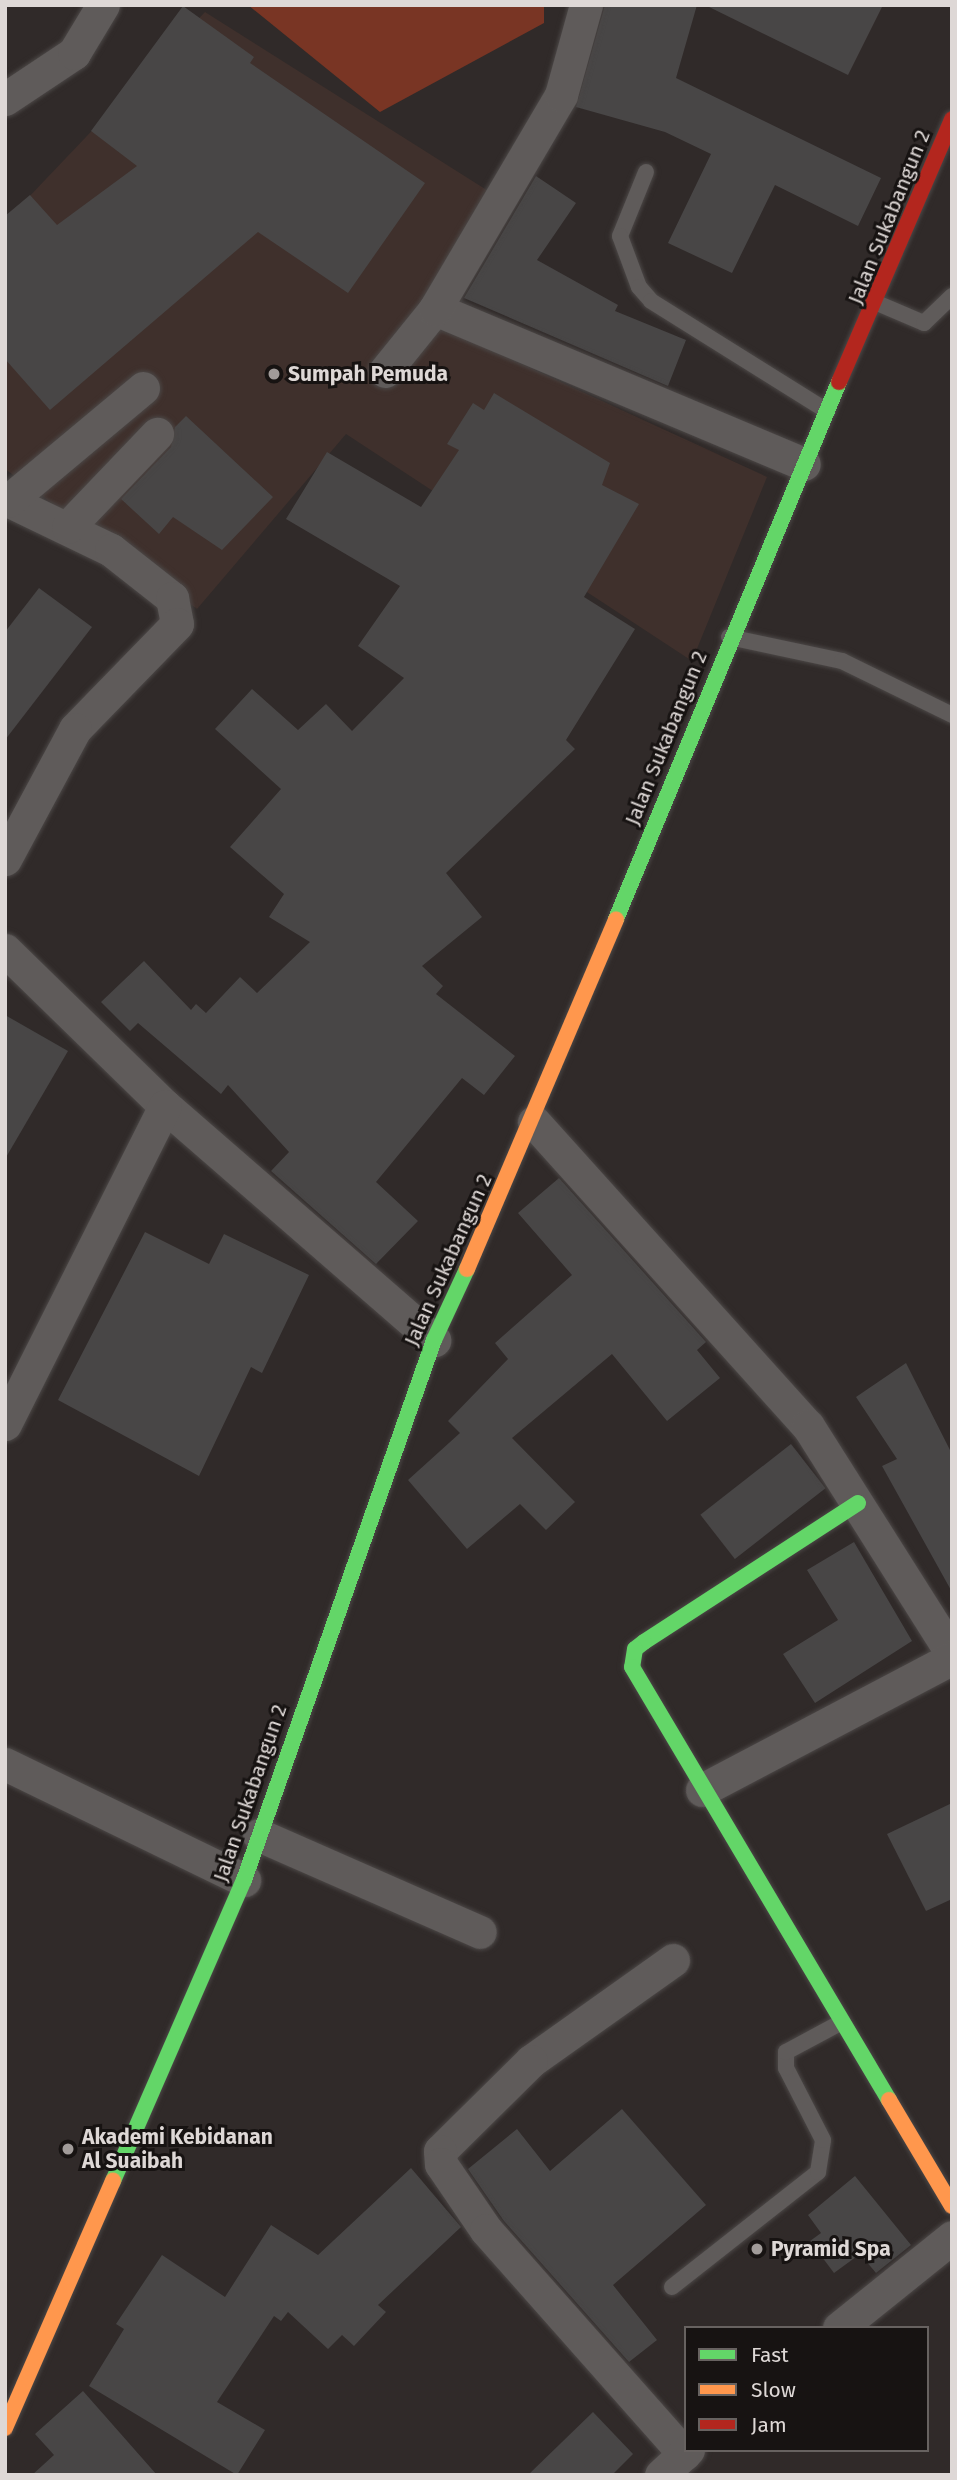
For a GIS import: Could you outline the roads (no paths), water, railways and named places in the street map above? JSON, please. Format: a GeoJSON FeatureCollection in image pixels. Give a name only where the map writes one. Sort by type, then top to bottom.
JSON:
{"type":"FeatureCollection","features":[{"type":"Feature","properties":{"kind":"street"},"geometry":{"type":"LineString","coordinates":[[5,99],[74,53],[103,5]]}},
{"type":"Feature","properties":{"kind":"street"},"geometry":{"type":"LineString","coordinates":[[384,371],[435,309],[561,95],[586,5]]}},
{"type":"Feature","properties":{"kind":"street","name":"Jalan Sukabangun 2"},"geometry":{"type":"LineString","coordinates":[[5,2428],[244,1880],[434,1340],[534,1122],[729,636],[877,303],[952,119]]}},
{"type":"Feature","properties":{"kind":"street"},"geometry":{"type":"LineString","coordinates":[[435,309],[804,464]]}},
{"type":"Feature","properties":{"kind":"street"},"geometry":{"type":"LineString","coordinates":[[5,859],[75,729],[177,624],[172,598],[111,550],[68,527],[6,500],[143,388]]}},
{"type":"Feature","properties":{"kind":"street"},"geometry":{"type":"LineString","coordinates":[[68,527],[157,434]]}},
{"type":"Feature","properties":{"kind":"street"},"geometry":{"type":"LineString","coordinates":[[11,969],[434,1340]]}},
{"type":"Feature","properties":{"kind":"street"},"geometry":{"type":"LineString","coordinates":[[5,1424],[165,1106]]}},
{"type":"Feature","properties":{"kind":"street"},"geometry":{"type":"LineString","coordinates":[[534,1122],[778,1389],[858,1503],[952,1656],[702,1790]]}},
{"type":"Feature","properties":{"kind":"street"},"geometry":{"type":"LineString","coordinates":[[858,1503],[635,1649],[635,1679],[952,2206]]}},
{"type":"Feature","properties":{"kind":"street"},"geometry":{"type":"LineString","coordinates":[[5,1764],[244,1880]]}},
{"type":"Feature","properties":{"kind":"street"},"geometry":{"type":"LineString","coordinates":[[259,1835],[480,1932]]}},
{"type":"Feature","properties":{"kind":"street"},"geometry":{"type":"LineString","coordinates":[[673,1960],[531,2061],[440,2151],[441,2164],[486,2230],[678,2460]]}},
{"type":"Feature","properties":{"kind":"street"},"geometry":{"type":"LineString","coordinates":[[841,2326],[952,2236]]}},
{"type":"Feature","properties":{"kind":"lane"},"geometry":{"type":"LineString","coordinates":[[932,169],[952,177]]}},
{"type":"Feature","properties":{"kind":"lane"},"geometry":{"type":"LineString","coordinates":[[646,172],[620,236],[639,287],[651,301],[827,411]]}},
{"type":"Feature","properties":{"kind":"lane"},"geometry":{"type":"LineString","coordinates":[[877,303],[924,323],[952,296]]}},
{"type":"Feature","properties":{"kind":"lane"},"geometry":{"type":"LineString","coordinates":[[729,636],[842,661],[952,715]]}},
{"type":"Feature","properties":{"kind":"lane"},"geometry":{"type":"LineString","coordinates":[[672,2287],[818,2172],[823,2140],[786,2068],[786,2052],[840,2023]]}},
{"type":"Feature","properties":{"kind":"place","name":"Sumpah Pemuda"},"geometry":{"type":"Point","coordinates":[274,374]}},
{"type":"Feature","properties":{"kind":"place","name":"Akademi Kebidanan Al Suaibah"},"geometry":{"type":"Point","coordinates":[68,2149]}},
{"type":"Feature","properties":{"kind":"place","name":"Pyramid Spa"},"geometry":{"type":"Point","coordinates":[757,2249]}}]}
